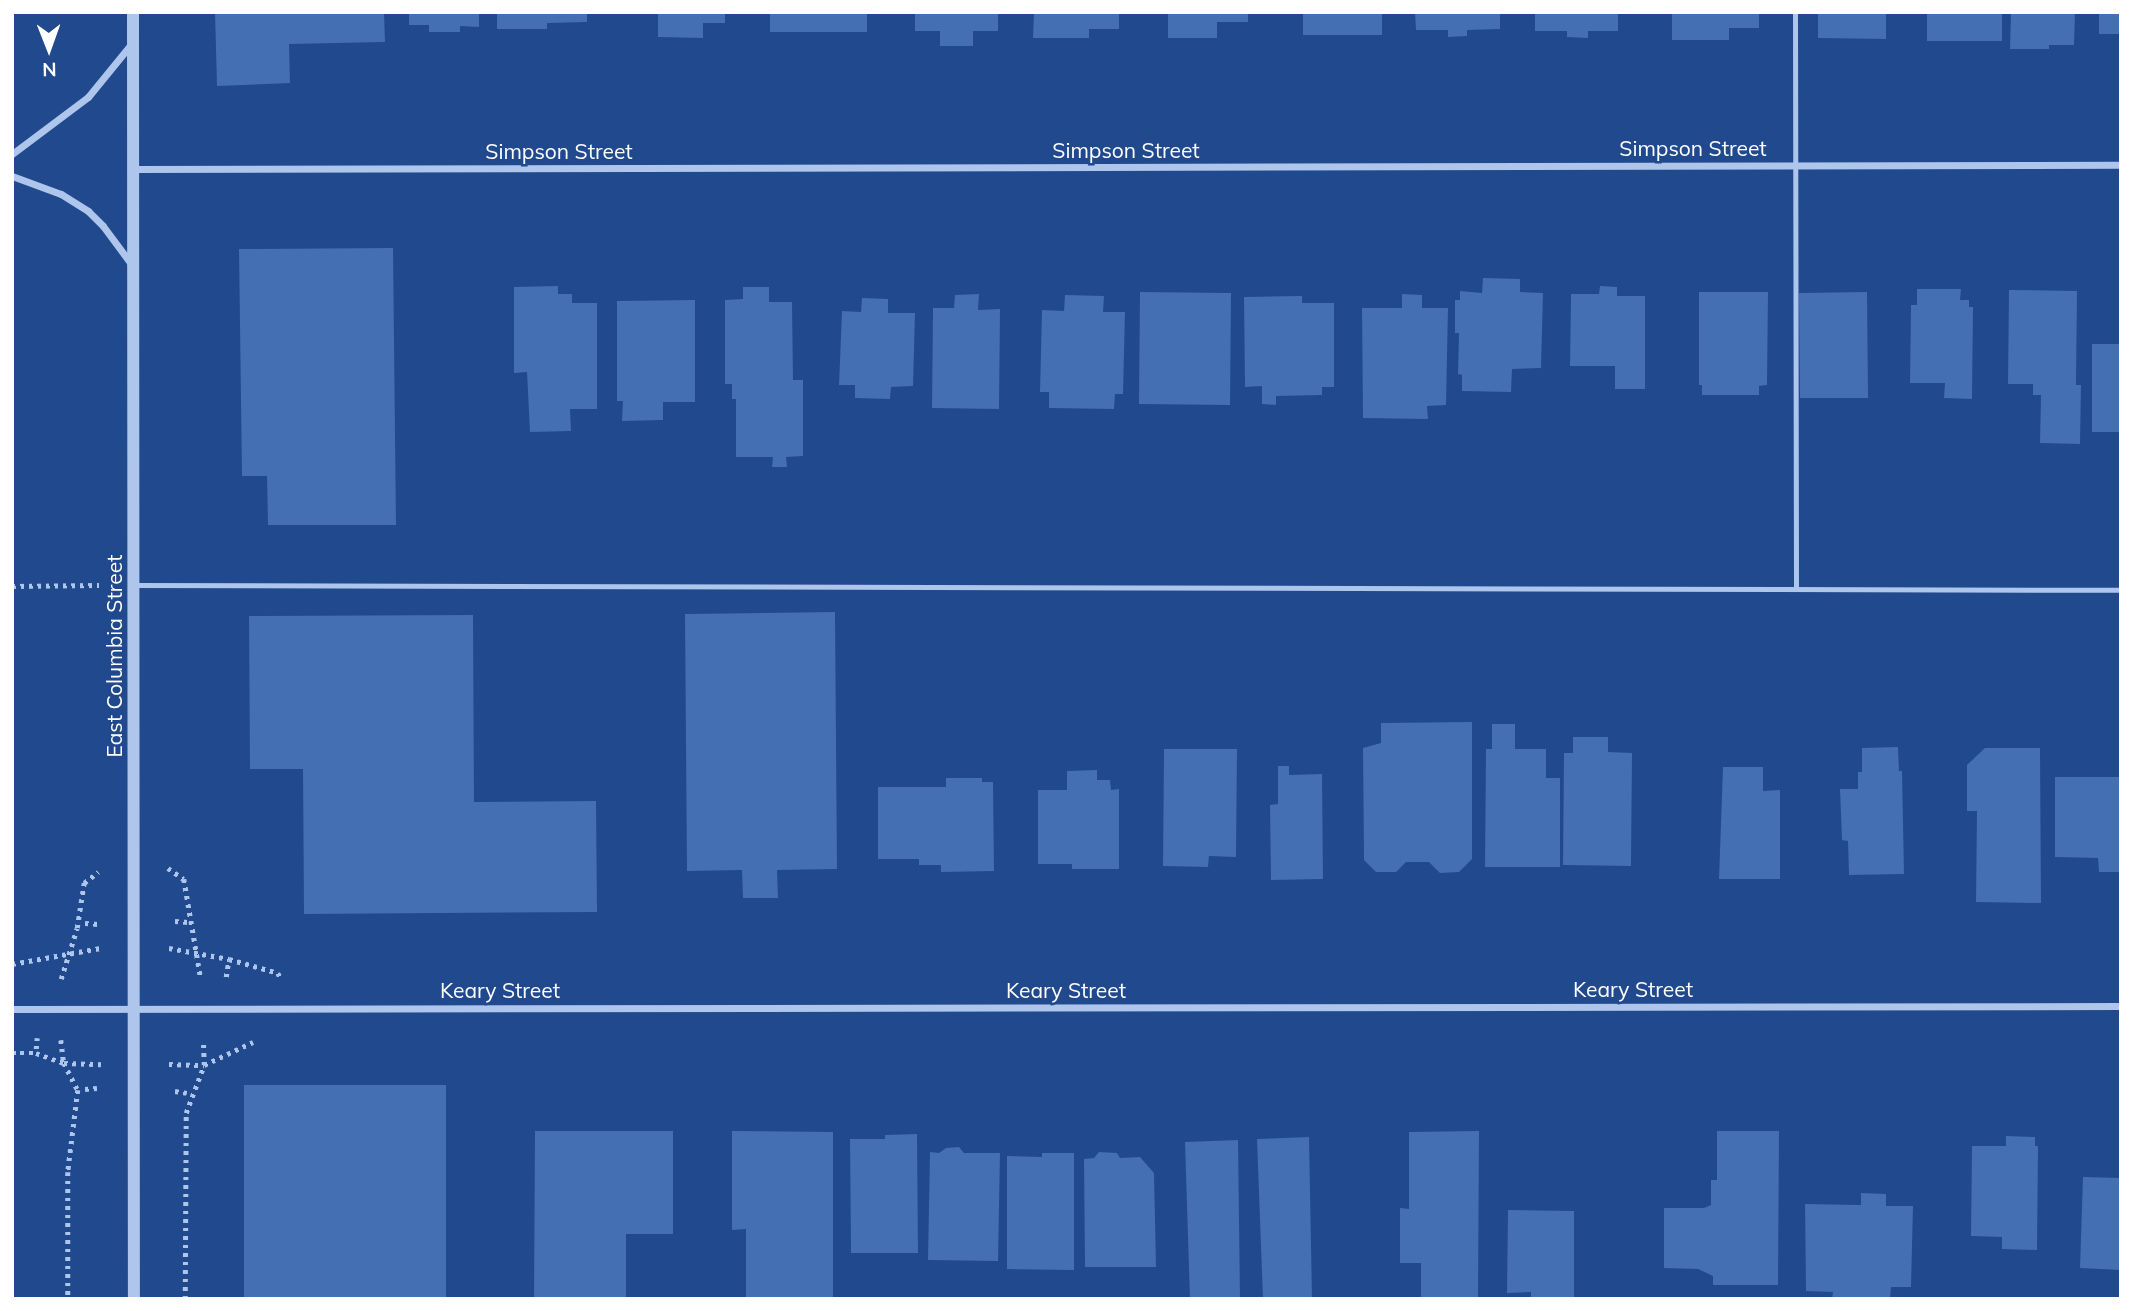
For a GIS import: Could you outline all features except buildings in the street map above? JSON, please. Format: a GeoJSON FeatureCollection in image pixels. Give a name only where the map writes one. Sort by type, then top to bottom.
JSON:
{"type":"FeatureCollection","features":[{"type":"Feature","properties":{"kind":"street","name":"East Columbia Street"},"geometry":{"type":"LineString","coordinates":[[133,12],[134,1299]]}},
{"type":"Feature","properties":{"kind":"street"},"geometry":{"type":"LineString","coordinates":[[12,154],[88,97],[133,43]]}},
{"type":"Feature","properties":{"kind":"street","name":"Simpson Street"},"geometry":{"type":"LineString","coordinates":[[132,169],[2121,165]]}},
{"type":"Feature","properties":{"kind":"street"},"geometry":{"type":"LineString","coordinates":[[12,176],[61,194],[88,211],[103,226],[133,266]]}},
{"type":"Feature","properties":{"kind":"street","name":"Keary Street"},"geometry":{"type":"LineString","coordinates":[[12,1009],[2121,1006]]}},
{"type":"Feature","properties":{"kind":"lane"},"geometry":{"type":"LineString","coordinates":[[1795,12],[1796,589]]}},
{"type":"Feature","properties":{"kind":"lane"},"geometry":{"type":"LineString","coordinates":[[133,584],[2121,590]]}},
{"type":"Feature","properties":{"kind":"path"},"geometry":{"type":"LineString","coordinates":[[12,586],[133,584]]}},
{"type":"Feature","properties":{"kind":"path"},"geometry":{"type":"LineString","coordinates":[[61,973],[77,928],[84,883],[135,842],[184,879],[200,967]]}},
{"type":"Feature","properties":{"kind":"path"},"geometry":{"type":"LineString","coordinates":[[175,921],[188,922]]}},
{"type":"Feature","properties":{"kind":"path"},"geometry":{"type":"LineString","coordinates":[[85,923],[99,924]]}},
{"type":"Feature","properties":{"kind":"path"},"geometry":{"type":"LineString","coordinates":[[182,948],[278,973],[292,1008]]}},
{"type":"Feature","properties":{"kind":"path"},"geometry":{"type":"LineString","coordinates":[[12,964],[87,949]]}},
{"type":"Feature","properties":{"kind":"path"},"geometry":{"type":"LineString","coordinates":[[226,978],[228,964]]}},
{"type":"Feature","properties":{"kind":"path"},"geometry":{"type":"LineString","coordinates":[[61,1041],[64,1063],[78,1090],[68,1172],[68,1299]]}},
{"type":"Feature","properties":{"kind":"path"},"geometry":{"type":"LineString","coordinates":[[185,1299],[186,1113],[204,1065],[203,1044]]}},
{"type":"Feature","properties":{"kind":"path"},"geometry":{"type":"LineString","coordinates":[[12,1053],[36,1054],[64,1063],[87,1063]]}},
{"type":"Feature","properties":{"kind":"path"},"geometry":{"type":"LineString","coordinates":[[85,1089],[97,1088]]}},
{"type":"Feature","properties":{"kind":"path"},"geometry":{"type":"LineString","coordinates":[[175,1091],[187,1093]]}}]}
